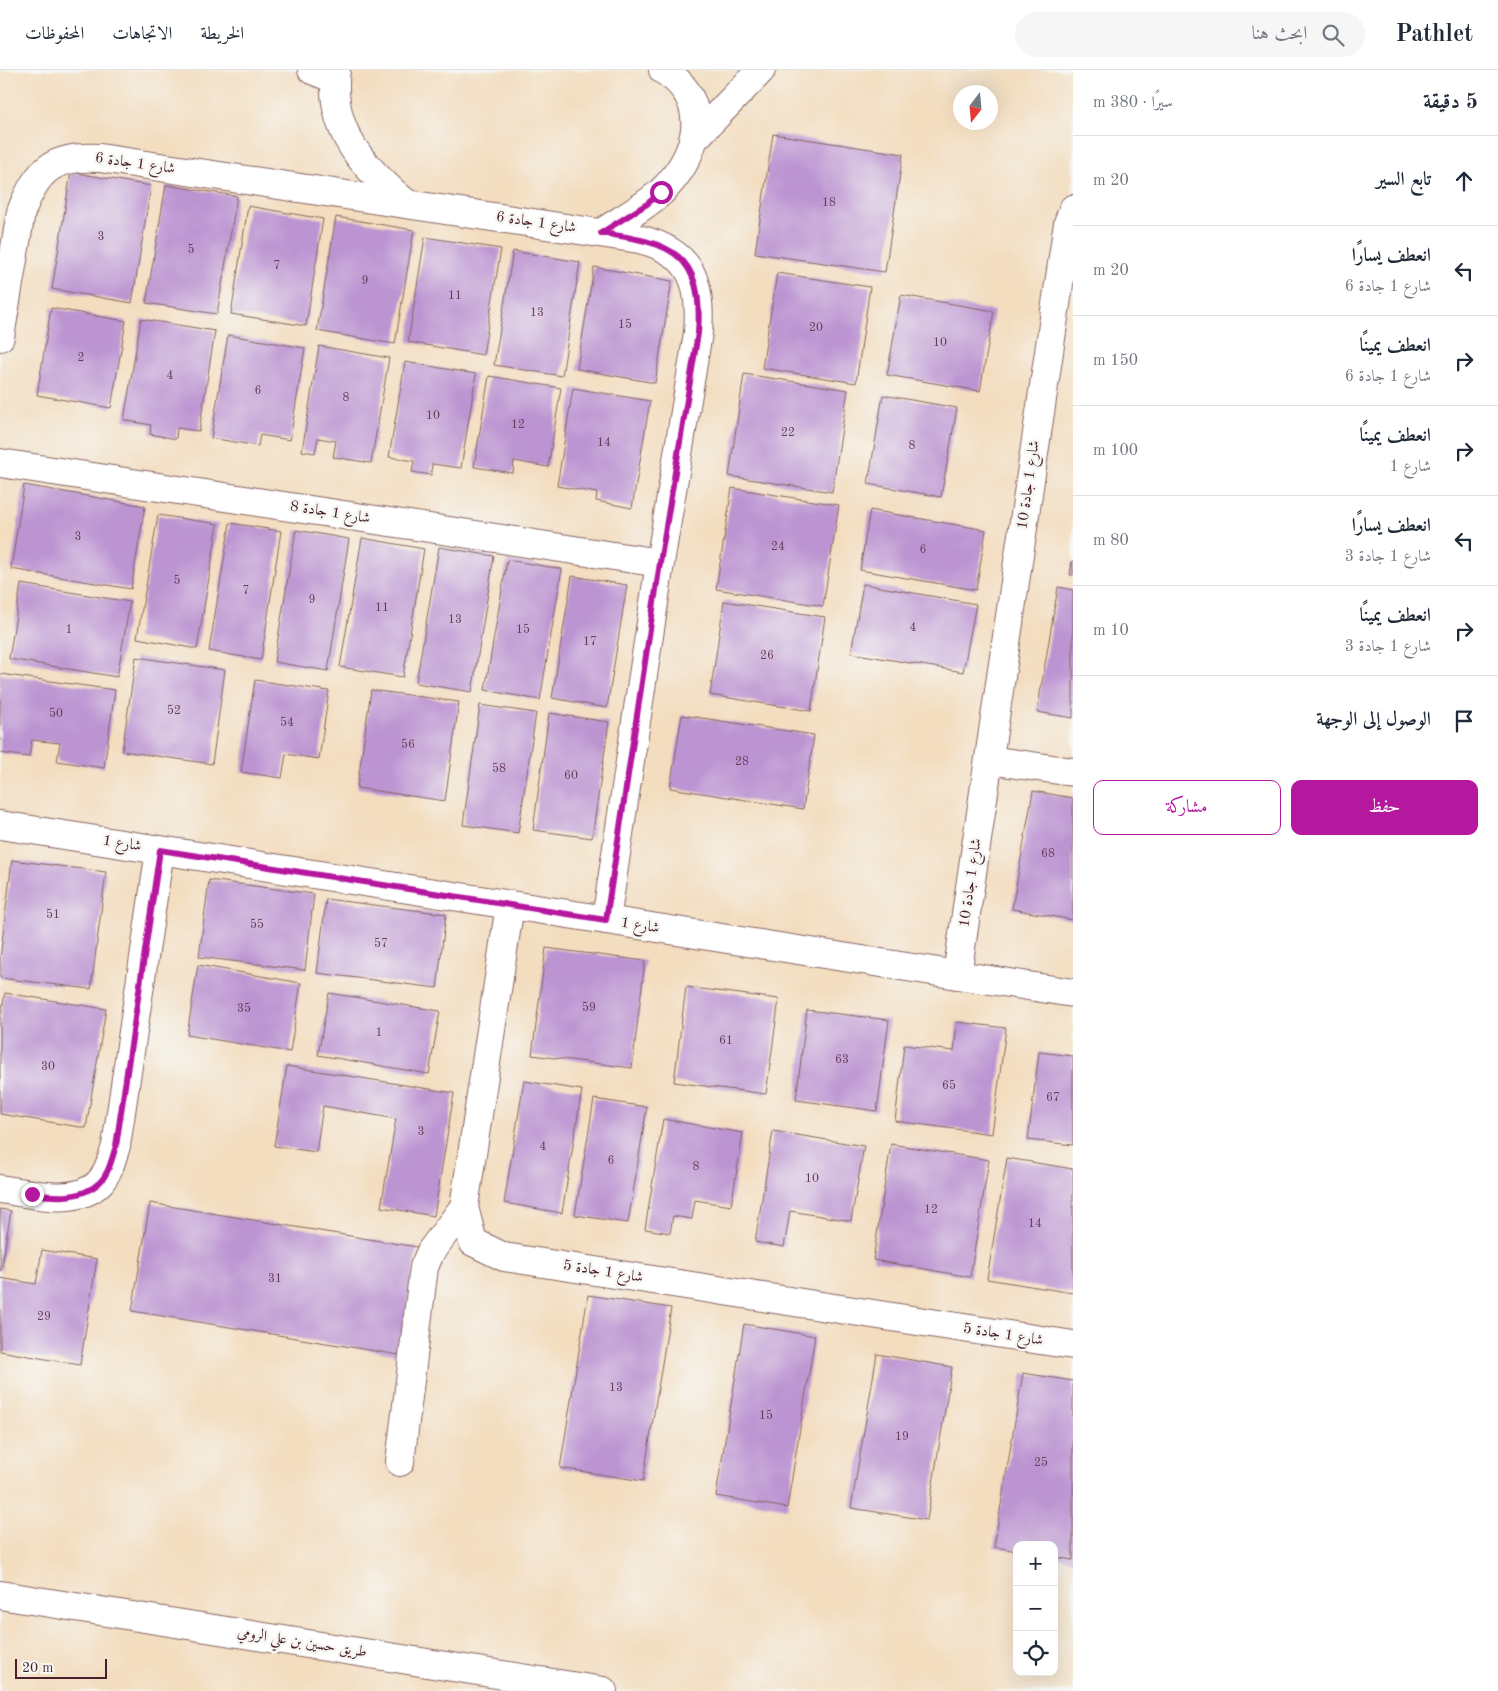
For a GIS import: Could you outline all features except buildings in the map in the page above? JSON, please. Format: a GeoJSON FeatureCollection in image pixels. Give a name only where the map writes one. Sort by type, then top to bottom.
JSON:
{"type":"FeatureCollection","features":[{"type":"Feature","properties":{"kind":"main road"},"geometry":{"type":"LineString","coordinates":[[601,233],[647,204],[666,186],[682,166],[690,152],[696,120],[693,103],[684,88],[663,70]]}},
{"type":"Feature","properties":{"kind":"main road"},"geometry":{"type":"LineString","coordinates":[[693,140],[760,70]]}},
{"type":"Feature","properties":{"kind":"main road"},"geometry":{"type":"LineString","coordinates":[[328,73],[335,96],[338,116],[352,149],[384,185],[407,204]]}},
{"type":"Feature","properties":{"kind":"main road","name":"شارع 1 جادة 6"},"geometry":{"type":"LineString","coordinates":[[0,338],[20,212],[33,183],[54,164],[68,158],[100,158],[601,233],[653,242],[677,255],[686,265],[693,278],[698,298],[698,333],[660,563],[606,920]]}},
{"type":"Feature","properties":{"kind":"main road","name":"شارع 1 جادة 10"},"geometry":{"type":"LineString","coordinates":[[957,975],[1068,223],[1073,210]]}},
{"type":"Feature","properties":{"kind":"main road","name":"شارع 1 جادة 8"},"geometry":{"type":"LineString","coordinates":[[0,464],[660,563]]}},
{"type":"Feature","properties":{"kind":"main road"},"geometry":{"type":"LineString","coordinates":[[989,760],[1073,772]]}},
{"type":"Feature","properties":{"kind":"main road","name":"شارع 1"},"geometry":{"type":"LineString","coordinates":[[0,826],[1073,993]]}},
{"type":"Feature","properties":{"kind":"main road"},"geometry":{"type":"LineString","coordinates":[[0,1189],[54,1197],[70,1196],[92,1188],[100,1182],[106,1173],[116,1146],[160,850]]}},
{"type":"Feature","properties":{"kind":"main road","name":"شارع 1 جادة 5"},"geometry":{"type":"LineString","coordinates":[[510,905],[464,1207],[473,1242],[504,1257],[1073,1346]]}},
{"type":"Feature","properties":{"kind":"main road"},"geometry":{"type":"LineString","coordinates":[[400,1462],[424,1267],[431,1250],[464,1207]]}},
{"type":"Feature","properties":{"kind":"main road","name":"طريق حسين بن علي الرومي"},"geometry":{"type":"LineString","coordinates":[[0,1596],[603,1691]]}},
{"type":"Feature","properties":{"kind":"route"},"geometry":{"type":"LineString","coordinates":[[32,1194],[54,1197],[70,1196],[92,1188],[100,1182],[112,1160],[116,1146],[160,850],[606,920],[660,563],[698,333],[700,304],[693,278],[686,265],[677,255],[653,242],[639,238],[601,233],[647,204],[661,192]]}}]}
